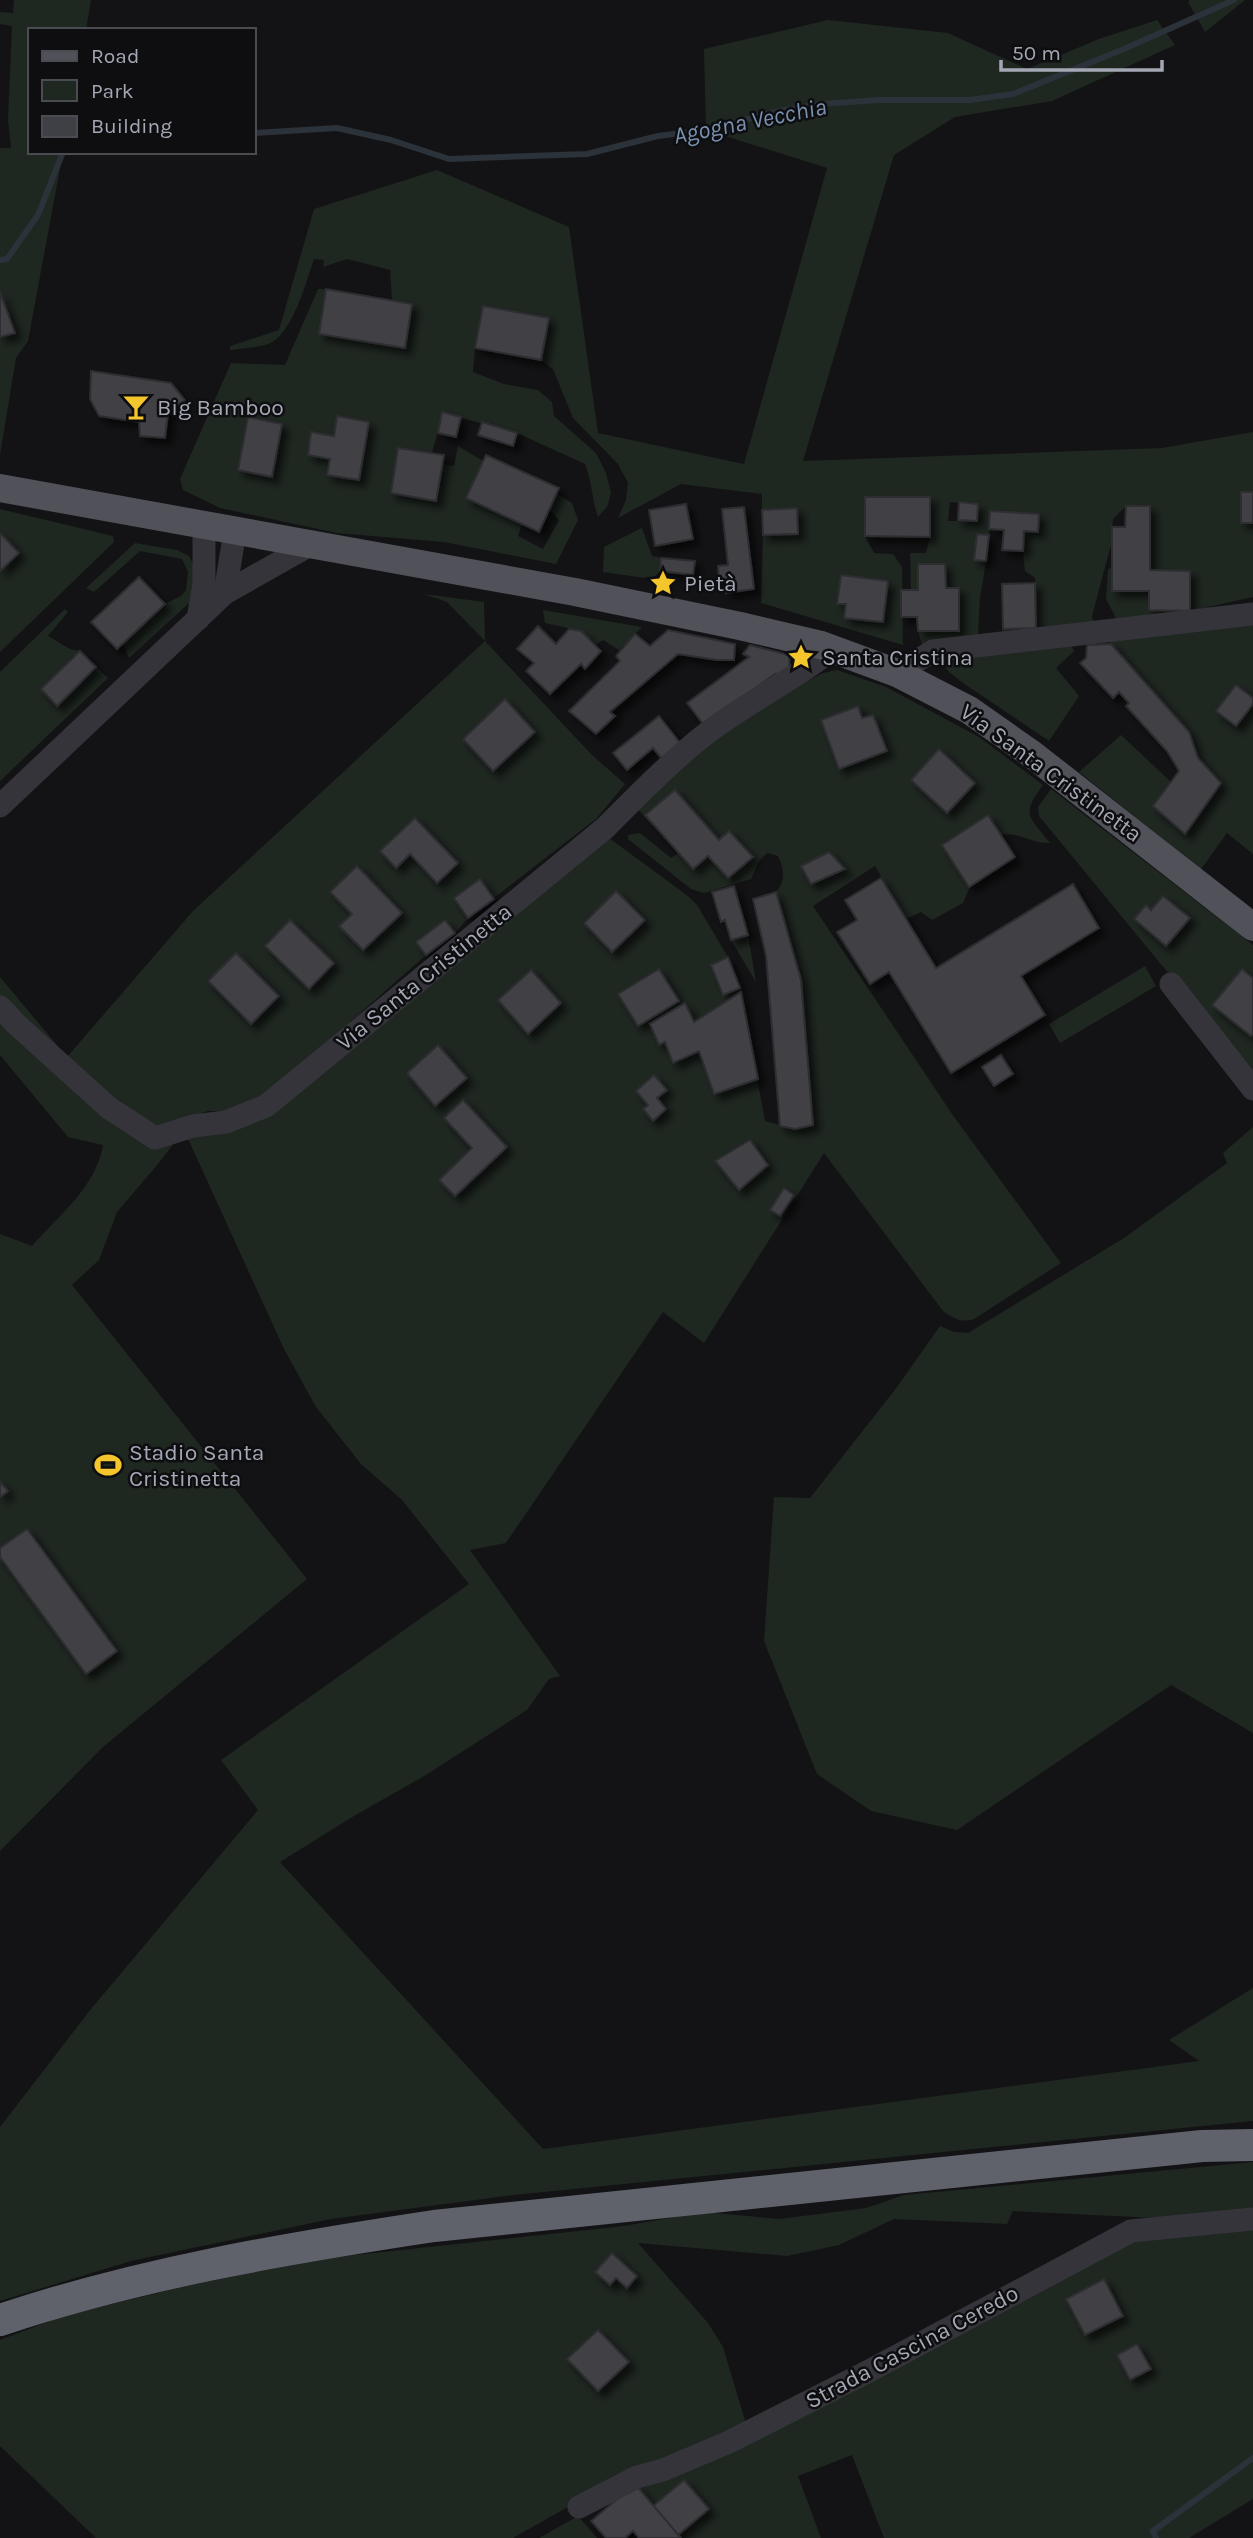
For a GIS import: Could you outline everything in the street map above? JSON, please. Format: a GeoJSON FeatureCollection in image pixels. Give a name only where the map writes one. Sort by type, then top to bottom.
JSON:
{"type":"FeatureCollection","features":[{"type":"Feature","properties":{"kind":"highway"},"geometry":{"type":"LineString","coordinates":[[1202,2146],[1253,2134]]}},
{"type":"Feature","properties":{"kind":"highway"},"geometry":{"type":"LineString","coordinates":[[0,2320],[128,2284],[225,2261],[408,2230],[1202,2146],[1253,2145]]}},
{"type":"Feature","properties":{"kind":"main road","name":"Via Santa Cristinetta"},"geometry":{"type":"LineString","coordinates":[[0,488],[575,592],[740,626],[832,650],[897,673],[969,710],[1033,755],[1253,926]]}},
{"type":"Feature","properties":{"kind":"street"},"geometry":{"type":"LineString","coordinates":[[198,619],[204,576],[204,526]]}},
{"type":"Feature","properties":{"kind":"street"},"geometry":{"type":"LineString","coordinates":[[225,593],[234,531]]}},
{"type":"Feature","properties":{"kind":"street"},"geometry":{"type":"LineString","coordinates":[[0,806],[225,593],[310,545]]}},
{"type":"Feature","properties":{"kind":"street"},"geometry":{"type":"LineString","coordinates":[[897,673],[933,651],[1253,614]]}},
{"type":"Feature","properties":{"kind":"street","name":"Via Santa Cristinetta"},"geometry":{"type":"LineString","coordinates":[[0,1007],[109,1108],[155,1138],[193,1126],[226,1122],[267,1106],[605,828],[708,733],[806,670],[832,650]]}},
{"type":"Feature","properties":{"kind":"street"},"geometry":{"type":"LineString","coordinates":[[1171,984],[1253,1089]]}},
{"type":"Feature","properties":{"kind":"street","name":"Strada Cascina Ceredo"},"geometry":{"type":"LineString","coordinates":[[579,2507],[637,2477],[663,2470],[729,2442],[869,2371],[1131,2231],[1253,2219]]}},
{"type":"Feature","properties":{"kind":"green space"},"geometry":{"type":"Polygon","coordinates":[[[14,0],[91,0],[86,28],[28,28],[28,154],[63,154],[28,341],[16,358],[0,455],[0,148],[11,148],[8,120],[12,26],[0,24],[0,12],[13,13],[14,0]]]}},
{"type":"Feature","properties":{"kind":"green space"},"geometry":{"type":"Polygon","coordinates":[[[1245,0],[1205,32],[1188,2],[1245,0]]]}},
{"type":"Feature","properties":{"kind":"green space"},"geometry":{"type":"Polygon","coordinates":[[[828,20],[948,33],[1027,69],[1099,39],[1157,20],[1175,45],[1052,101],[955,117],[894,155],[803,461],[1162,448],[1253,432],[1253,597],[1190,611],[1190,571],[1150,570],[1150,507],[1126,506],[1113,519],[1111,545],[1092,616],[1094,623],[1002,636],[1003,629],[1036,628],[1035,578],[1025,571],[1023,551],[1024,531],[1038,532],[1039,515],[990,511],[989,535],[977,535],[974,559],[986,561],[978,635],[922,644],[918,631],[959,630],[959,589],[946,588],[945,564],[918,564],[918,590],[911,590],[910,553],[926,553],[930,537],[930,497],[865,497],[865,536],[874,553],[893,554],[902,567],[903,645],[761,603],[763,535],[797,534],[796,508],[762,510],[762,494],[681,484],[618,518],[626,500],[628,483],[618,464],[573,418],[553,369],[541,360],[548,318],[483,306],[473,372],[504,384],[538,390],[552,402],[554,416],[596,453],[606,473],[611,493],[607,507],[598,517],[585,464],[517,433],[443,413],[432,453],[398,448],[391,493],[436,500],[442,464],[454,466],[458,446],[483,461],[466,498],[522,524],[518,536],[543,549],[559,520],[550,510],[557,494],[572,503],[578,520],[556,564],[444,542],[337,533],[220,508],[183,490],[180,479],[231,363],[285,365],[318,289],[326,289],[320,330],[405,348],[412,304],[392,300],[390,270],[347,259],[323,267],[324,260],[314,259],[291,320],[277,339],[254,347],[230,350],[230,346],[279,330],[314,209],[437,170],[569,227],[598,433],[744,464],[827,168],[706,130],[704,49],[828,20]],[[950,502],[948,521],[977,521],[978,504],[950,502]]]}},
{"type":"Feature","properties":{"kind":"green space"},"geometry":{"type":"Polygon","coordinates":[[[0,509],[113,536],[114,542],[0,652],[0,509]]]}},
{"type":"Feature","properties":{"kind":"green space"},"geometry":{"type":"Polygon","coordinates":[[[642,528],[652,556],[661,558],[660,571],[652,579],[603,572],[604,547],[642,528]]]}},
{"type":"Feature","properties":{"kind":"green space"},"geometry":{"type":"Polygon","coordinates":[[[135,543],[177,550],[189,556],[197,571],[189,603],[129,658],[123,644],[165,604],[181,596],[186,590],[188,572],[182,559],[140,551],[94,592],[86,588],[135,543]]]}},
{"type":"Feature","properties":{"kind":"green space"},"geometry":{"type":"Polygon","coordinates":[[[1112,568],[1112,591],[1149,591],[1149,610],[1166,610],[1166,617],[1119,624],[1106,599],[1108,569],[1112,568]]]}},
{"type":"Feature","properties":{"kind":"green space"},"geometry":{"type":"Polygon","coordinates":[[[424,594],[484,602],[485,641],[447,602],[424,594]]]}},
{"type":"Feature","properties":{"kind":"green space"},"geometry":{"type":"Polygon","coordinates":[[[65,609],[68,612],[48,636],[70,649],[80,651],[108,678],[0,781],[0,672],[65,609]]]}},
{"type":"Feature","properties":{"kind":"green space"},"geometry":{"type":"Polygon","coordinates":[[[543,610],[642,627],[619,650],[603,640],[595,645],[581,631],[545,623],[543,610]]]}},
{"type":"Feature","properties":{"kind":"green space"},"geometry":{"type":"Polygon","coordinates":[[[1253,623],[1253,854],[1227,833],[1201,869],[1079,772],[1121,735],[1171,782],[1185,833],[1221,783],[1198,758],[1188,732],[1109,642],[1114,639],[1253,623]]]}},
{"type":"Feature","properties":{"kind":"green space"},"geometry":{"type":"Polygon","coordinates":[[[485,641],[592,755],[625,784],[596,819],[468,918],[455,933],[426,955],[262,1100],[224,1111],[208,1111],[195,1115],[230,1125],[605,835],[688,896],[697,905],[728,957],[740,988],[765,1121],[795,1129],[812,1125],[801,980],[776,892],[783,874],[778,856],[767,853],[759,861],[751,879],[704,893],[691,889],[628,839],[628,835],[640,833],[671,858],[678,853],[634,805],[698,749],[798,685],[823,673],[837,670],[886,687],[979,737],[1043,785],[1032,803],[1030,815],[1050,843],[1001,835],[1015,857],[970,887],[963,903],[932,920],[921,912],[906,919],[875,866],[813,906],[952,1114],[1061,1263],[974,1319],[965,1321],[954,1318],[943,1311],[824,1153],[704,1343],[663,1312],[506,1543],[470,1550],[560,1676],[549,1679],[527,1710],[426,1775],[280,1862],[543,2149],[1199,2061],[1169,2040],[1253,1988],[1253,2121],[514,2195],[331,2219],[131,2261],[0,2301],[0,2127],[91,2009],[258,1810],[221,1760],[469,1584],[402,1500],[361,1464],[316,1407],[284,1349],[184,1130],[117,1212],[99,1260],[72,1285],[307,1579],[103,1747],[0,1851],[0,1234],[32,1246],[85,1187],[99,1160],[103,1145],[68,1137],[0,1055],[0,977],[67,1057],[193,911],[485,641]]]}},
{"type":"Feature","properties":{"kind":"green space"},"geometry":{"type":"Polygon","coordinates":[[[1070,643],[1074,651],[1056,668],[1079,696],[1049,741],[963,683],[949,672],[942,662],[1070,643]]]}},
{"type":"Feature","properties":{"kind":"green space"},"geometry":{"type":"Polygon","coordinates":[[[1051,789],[1253,945],[1253,1076],[1039,816],[1038,807],[1051,789]]]}},
{"type":"Feature","properties":{"kind":"green space"},"geometry":{"type":"Polygon","coordinates":[[[748,935],[756,982],[731,940],[748,935]]]}},
{"type":"Feature","properties":{"kind":"green space"},"geometry":{"type":"Polygon","coordinates":[[[1145,966],[1156,986],[1060,1043],[1049,1024],[1145,966]]]}},
{"type":"Feature","properties":{"kind":"green space"},"geometry":{"type":"Polygon","coordinates":[[[1253,1127],[1253,1733],[1171,1685],[957,1830],[871,1811],[817,1774],[764,1641],[774,1497],[810,1498],[897,1387],[940,1326],[954,1332],[968,1333],[1124,1238],[1227,1163],[1223,1153],[1253,1127]]]}},
{"type":"Feature","properties":{"kind":"green space"},"geometry":{"type":"Polygon","coordinates":[[[1253,2162],[1253,2211],[1156,2218],[1013,2211],[1007,2224],[894,2219],[839,2245],[787,2256],[638,2243],[708,2323],[723,2347],[747,2427],[575,2503],[513,2538],[96,2538],[0,2446],[0,2340],[63,2316],[281,2263],[624,2226],[703,2212],[779,2219],[866,2208],[904,2195],[1253,2162]]]}},
{"type":"Feature","properties":{"kind":"green space"},"geometry":{"type":"Polygon","coordinates":[[[1253,2227],[1253,2499],[1189,2538],[884,2538],[852,2455],[798,2476],[821,2538],[681,2538],[678,2535],[708,2508],[684,2480],[653,2506],[635,2484],[1132,2239],[1253,2227]]]}},
{"type":"Feature","properties":{"kind":"green space"},"geometry":{"type":"Polygon","coordinates":[[[578,2516],[597,2538],[539,2538],[578,2516]]]}},
{"type":"Feature","properties":{"kind":"building"},"geometry":{"type":"Polygon","coordinates":[[[326,289],[412,304],[405,348],[319,334],[326,289]]]}},
{"type":"Feature","properties":{"kind":"building"},"geometry":{"type":"Polygon","coordinates":[[[0,292],[15,333],[0,337],[0,292]]]}},
{"type":"Feature","properties":{"kind":"building"},"geometry":{"type":"Polygon","coordinates":[[[483,306],[549,318],[541,360],[475,348],[483,306]]]}},
{"type":"Feature","properties":{"kind":"building","name":"Big Bamboo"},"geometry":{"type":"Polygon","coordinates":[[[91,371],[171,383],[185,400],[168,414],[165,438],[140,436],[139,422],[99,416],[90,399],[91,371]]]}},
{"type":"Feature","properties":{"kind":"building"},"geometry":{"type":"Polygon","coordinates":[[[442,412],[461,417],[456,437],[438,433],[442,412]]]}},
{"type":"Feature","properties":{"kind":"building"},"geometry":{"type":"Polygon","coordinates":[[[337,416],[369,422],[359,480],[327,475],[330,459],[308,455],[311,432],[334,436],[337,416]]]}},
{"type":"Feature","properties":{"kind":"building"},"geometry":{"type":"Polygon","coordinates":[[[248,417],[282,424],[272,477],[238,470],[248,417]]]}},
{"type":"Feature","properties":{"kind":"building"},"geometry":{"type":"Polygon","coordinates":[[[482,422],[517,433],[513,446],[478,435],[482,422]]]}},
{"type":"Feature","properties":{"kind":"building"},"geometry":{"type":"Polygon","coordinates":[[[398,448],[444,455],[436,501],[391,493],[398,448]]]}},
{"type":"Feature","properties":{"kind":"building"},"geometry":{"type":"Polygon","coordinates":[[[486,455],[559,488],[539,532],[466,498],[486,455]]]}},
{"type":"Feature","properties":{"kind":"building"},"geometry":{"type":"Polygon","coordinates":[[[1241,492],[1253,492],[1253,523],[1241,523],[1241,492]]]}},
{"type":"Feature","properties":{"kind":"building"},"geometry":{"type":"Polygon","coordinates":[[[865,497],[930,497],[930,537],[865,536],[865,497]]]}},
{"type":"Feature","properties":{"kind":"building"},"geometry":{"type":"Polygon","coordinates":[[[959,502],[978,504],[977,521],[958,520],[959,502]]]}},
{"type":"Feature","properties":{"kind":"building"},"geometry":{"type":"Polygon","coordinates":[[[686,504],[693,539],[655,546],[649,510],[686,504]]]}},
{"type":"Feature","properties":{"kind":"building"},"geometry":{"type":"Polygon","coordinates":[[[1126,506],[1150,506],[1150,570],[1190,571],[1190,611],[1149,610],[1149,591],[1112,591],[1112,527],[1125,527],[1126,506]]]}},
{"type":"Feature","properties":{"kind":"building"},"geometry":{"type":"Polygon","coordinates":[[[744,507],[754,589],[726,593],[725,581],[719,582],[718,566],[728,565],[722,509],[744,507]]]}},
{"type":"Feature","properties":{"kind":"building"},"geometry":{"type":"Polygon","coordinates":[[[797,508],[798,534],[763,535],[762,510],[797,508]]]}},
{"type":"Feature","properties":{"kind":"building"},"geometry":{"type":"Polygon","coordinates":[[[990,511],[1039,514],[1038,532],[1024,531],[1023,551],[1002,550],[1004,530],[989,529],[990,511]]]}},
{"type":"Feature","properties":{"kind":"building"},"geometry":{"type":"Polygon","coordinates":[[[0,533],[19,553],[0,571],[0,533]]]}},
{"type":"Feature","properties":{"kind":"building"},"geometry":{"type":"Polygon","coordinates":[[[977,534],[989,535],[986,561],[974,560],[977,534]]]}},
{"type":"Feature","properties":{"kind":"building"},"geometry":{"type":"Polygon","coordinates":[[[661,558],[695,561],[693,575],[660,571],[661,558]]]}},
{"type":"Feature","properties":{"kind":"building"},"geometry":{"type":"Polygon","coordinates":[[[918,564],[945,564],[946,588],[959,588],[959,631],[918,631],[917,617],[901,617],[901,590],[918,590],[918,564]]]}},
{"type":"Feature","properties":{"kind":"building"},"geometry":{"type":"Polygon","coordinates":[[[841,575],[888,581],[883,622],[844,618],[846,604],[837,604],[841,575]]]}},
{"type":"Feature","properties":{"kind":"building"},"geometry":{"type":"Polygon","coordinates":[[[139,577],[165,604],[117,649],[91,622],[139,577]]]}},
{"type":"Feature","properties":{"kind":"building"},"geometry":{"type":"Polygon","coordinates":[[[1035,583],[1036,628],[1003,629],[1002,584],[1035,583]]]}},
{"type":"Feature","properties":{"kind":"building"},"geometry":{"type":"Polygon","coordinates":[[[538,626],[556,644],[569,629],[581,631],[601,651],[585,669],[581,664],[550,694],[526,671],[534,663],[517,649],[538,626]]]}},
{"type":"Feature","properties":{"kind":"building"},"geometry":{"type":"Polygon","coordinates":[[[668,630],[735,644],[734,660],[678,654],[610,712],[615,716],[596,734],[569,711],[620,661],[616,656],[635,634],[650,646],[668,630]]]}},
{"type":"Feature","properties":{"kind":"building"},"geometry":{"type":"Polygon","coordinates":[[[1111,644],[1189,732],[1198,758],[1221,783],[1185,834],[1153,806],[1179,771],[1167,751],[1126,706],[1129,703],[1119,692],[1113,698],[1080,663],[1086,658],[1087,645],[1111,644]]]}},
{"type":"Feature","properties":{"kind":"building"},"geometry":{"type":"Polygon","coordinates":[[[750,645],[789,655],[790,674],[775,674],[704,725],[687,703],[749,657],[743,654],[750,645]]]}},
{"type":"Feature","properties":{"kind":"building"},"geometry":{"type":"Polygon","coordinates":[[[80,651],[96,667],[57,706],[41,689],[80,651]]]}},
{"type":"Feature","properties":{"kind":"building"},"geometry":{"type":"Polygon","coordinates":[[[1236,685],[1253,698],[1253,704],[1236,726],[1216,711],[1236,685]]]}},
{"type":"Feature","properties":{"kind":"building"},"geometry":{"type":"Polygon","coordinates":[[[505,699],[535,732],[493,771],[463,739],[505,699]]]}},
{"type":"Feature","properties":{"kind":"building"},"geometry":{"type":"Polygon","coordinates":[[[858,706],[862,718],[873,715],[887,751],[839,769],[821,720],[858,706]]]}},
{"type":"Feature","properties":{"kind":"building"},"geometry":{"type":"Polygon","coordinates":[[[659,716],[681,744],[662,759],[653,748],[627,770],[613,753],[659,716]]]}},
{"type":"Feature","properties":{"kind":"building"},"geometry":{"type":"Polygon","coordinates":[[[939,749],[975,783],[947,813],[911,780],[939,749]]]}},
{"type":"Feature","properties":{"kind":"building"},"geometry":{"type":"Polygon","coordinates":[[[675,790],[719,840],[729,831],[753,857],[728,878],[708,856],[693,869],[645,815],[675,790]]]}},
{"type":"Feature","properties":{"kind":"building"},"geometry":{"type":"Polygon","coordinates":[[[988,815],[1015,857],[969,887],[942,845],[988,815]]]}},
{"type":"Feature","properties":{"kind":"building"},"geometry":{"type":"Polygon","coordinates":[[[415,818],[458,863],[437,883],[410,854],[396,868],[380,851],[415,818]]]}},
{"type":"Feature","properties":{"kind":"building"},"geometry":{"type":"Polygon","coordinates":[[[829,852],[845,869],[811,884],[801,866],[829,852]]]}},
{"type":"Feature","properties":{"kind":"building"},"geometry":{"type":"Polygon","coordinates":[[[357,866],[402,913],[363,950],[339,926],[352,914],[330,892],[357,866]]]}},
{"type":"Feature","properties":{"kind":"building"},"geometry":{"type":"Polygon","coordinates":[[[881,878],[936,968],[1073,884],[1099,928],[1021,976],[1045,1015],[951,1073],[889,972],[870,984],[837,932],[857,920],[845,900],[881,878]]]}},
{"type":"Feature","properties":{"kind":"building"},"geometry":{"type":"Polygon","coordinates":[[[480,879],[494,899],[468,918],[454,898],[480,879]]]}},
{"type":"Feature","properties":{"kind":"building"},"geometry":{"type":"Polygon","coordinates":[[[734,886],[748,935],[731,940],[725,920],[721,922],[712,892],[734,886]]]}},
{"type":"Feature","properties":{"kind":"building"},"geometry":{"type":"Polygon","coordinates":[[[616,891],[645,920],[612,952],[584,923],[616,891]]]}},
{"type":"Feature","properties":{"kind":"building"},"geometry":{"type":"Polygon","coordinates":[[[776,892],[801,980],[813,1125],[795,1129],[780,1126],[766,956],[753,899],[776,892]]]}},
{"type":"Feature","properties":{"kind":"building"},"geometry":{"type":"Polygon","coordinates":[[[1163,896],[1190,918],[1166,946],[1134,919],[1146,905],[1151,910],[1163,896]]]}},
{"type":"Feature","properties":{"kind":"building"},"geometry":{"type":"Polygon","coordinates":[[[290,920],[334,963],[309,989],[265,946],[290,920]]]}},
{"type":"Feature","properties":{"kind":"building"},"geometry":{"type":"Polygon","coordinates":[[[445,920],[455,933],[426,955],[416,942],[445,920]]]}},
{"type":"Feature","properties":{"kind":"building"},"geometry":{"type":"Polygon","coordinates":[[[236,953],[279,996],[251,1024],[208,981],[236,953]]]}},
{"type":"Feature","properties":{"kind":"building"},"geometry":{"type":"Polygon","coordinates":[[[728,957],[740,988],[723,995],[711,965],[728,957]]]}},
{"type":"Feature","properties":{"kind":"building"},"geometry":{"type":"Polygon","coordinates":[[[659,969],[679,1001],[638,1026],[618,994],[659,969]]]}},
{"type":"Feature","properties":{"kind":"building"},"geometry":{"type":"Polygon","coordinates":[[[1242,969],[1253,978],[1251,1036],[1212,1005],[1242,969]]]}},
{"type":"Feature","properties":{"kind":"building"},"geometry":{"type":"Polygon","coordinates":[[[531,970],[561,1003],[528,1034],[498,1000],[531,970]]]}},
{"type":"Feature","properties":{"kind":"building"},"geometry":{"type":"Polygon","coordinates":[[[741,992],[758,1079],[714,1094],[699,1051],[673,1063],[665,1042],[659,1045],[650,1024],[685,1003],[694,1022],[741,992]]]}},
{"type":"Feature","properties":{"kind":"building"},"geometry":{"type":"Polygon","coordinates":[[[438,1045],[467,1078],[435,1106],[407,1073],[438,1045]]]}},
{"type":"Feature","properties":{"kind":"building"},"geometry":{"type":"Polygon","coordinates":[[[1001,1055],[1013,1074],[994,1086],[982,1067],[1001,1055]]]}},
{"type":"Feature","properties":{"kind":"building"},"geometry":{"type":"Polygon","coordinates":[[[654,1075],[667,1090],[657,1098],[666,1109],[653,1121],[643,1109],[648,1105],[636,1091],[654,1075]]]}},
{"type":"Feature","properties":{"kind":"building"},"geometry":{"type":"Polygon","coordinates":[[[463,1100],[507,1147],[455,1196],[439,1180],[472,1148],[444,1118],[463,1100]]]}},
{"type":"Feature","properties":{"kind":"building"},"geometry":{"type":"Polygon","coordinates":[[[750,1140],[768,1165],[739,1190],[715,1161],[750,1140]]]}},
{"type":"Feature","properties":{"kind":"building"},"geometry":{"type":"Polygon","coordinates":[[[784,1188],[794,1195],[780,1216],[770,1210],[784,1188]]]}},
{"type":"Feature","properties":{"kind":"building"},"geometry":{"type":"Polygon","coordinates":[[[0,1482],[8,1491],[0,1497],[0,1482]]]}},
{"type":"Feature","properties":{"kind":"building"},"geometry":{"type":"Polygon","coordinates":[[[27,1529],[117,1651],[86,1674],[0,1557],[0,1548],[27,1529]]]}},
{"type":"Feature","properties":{"kind":"building"},"geometry":{"type":"Polygon","coordinates":[[[612,2253],[637,2276],[627,2288],[616,2278],[610,2285],[595,2272],[612,2253]]]}},
{"type":"Feature","properties":{"kind":"building"},"geometry":{"type":"Polygon","coordinates":[[[1104,2279],[1123,2316],[1085,2335],[1066,2299],[1104,2279]]]}},
{"type":"Feature","properties":{"kind":"building"},"geometry":{"type":"Polygon","coordinates":[[[598,2330],[629,2362],[598,2391],[567,2359],[598,2330]]]}},
{"type":"Feature","properties":{"kind":"building"},"geometry":{"type":"Polygon","coordinates":[[[1137,2344],[1151,2369],[1130,2380],[1117,2355],[1137,2344]]]}},
{"type":"Feature","properties":{"kind":"building"},"geometry":{"type":"Polygon","coordinates":[[[684,2480],[709,2509],[678,2535],[653,2506],[684,2480]]]}},
{"type":"Feature","properties":{"kind":"building"},"geometry":{"type":"Polygon","coordinates":[[[635,2484],[681,2538],[639,2538],[633,2531],[625,2538],[606,2538],[591,2521],[635,2484]]]}},
{"type":"Feature","properties":{"kind":"waterway","name":"Agogna Vecchia"},"geometry":{"type":"LineString","coordinates":[[256,133],[337,128],[391,140],[449,159],[587,154],[658,136],[706,130],[775,112],[820,104],[879,100],[970,100],[1013,94],[1234,0]]}},
{"type":"Feature","properties":{"kind":"waterway","name":"Agogna Vecchia"},"geometry":{"type":"LineString","coordinates":[[0,260],[7,259],[38,215],[62,154]]}},
{"type":"Feature","properties":{"kind":"waterway"},"geometry":{"type":"LineString","coordinates":[[1156,2538],[1153,2531],[1253,2458]]}},
{"type":"Feature","properties":{"kind":"place","name":"Big Bamboo"},"geometry":{"type":"Point","coordinates":[136,407]}},
{"type":"Feature","properties":{"kind":"place","name":"Pietà"},"geometry":{"type":"Point","coordinates":[663,583]}},
{"type":"Feature","properties":{"kind":"place","name":"Santa Cristina"},"geometry":{"type":"Point","coordinates":[801,657]}},
{"type":"Feature","properties":{"kind":"place","name":"Stadio Santa Cristinetta"},"geometry":{"type":"Point","coordinates":[108,1465]}}]}
